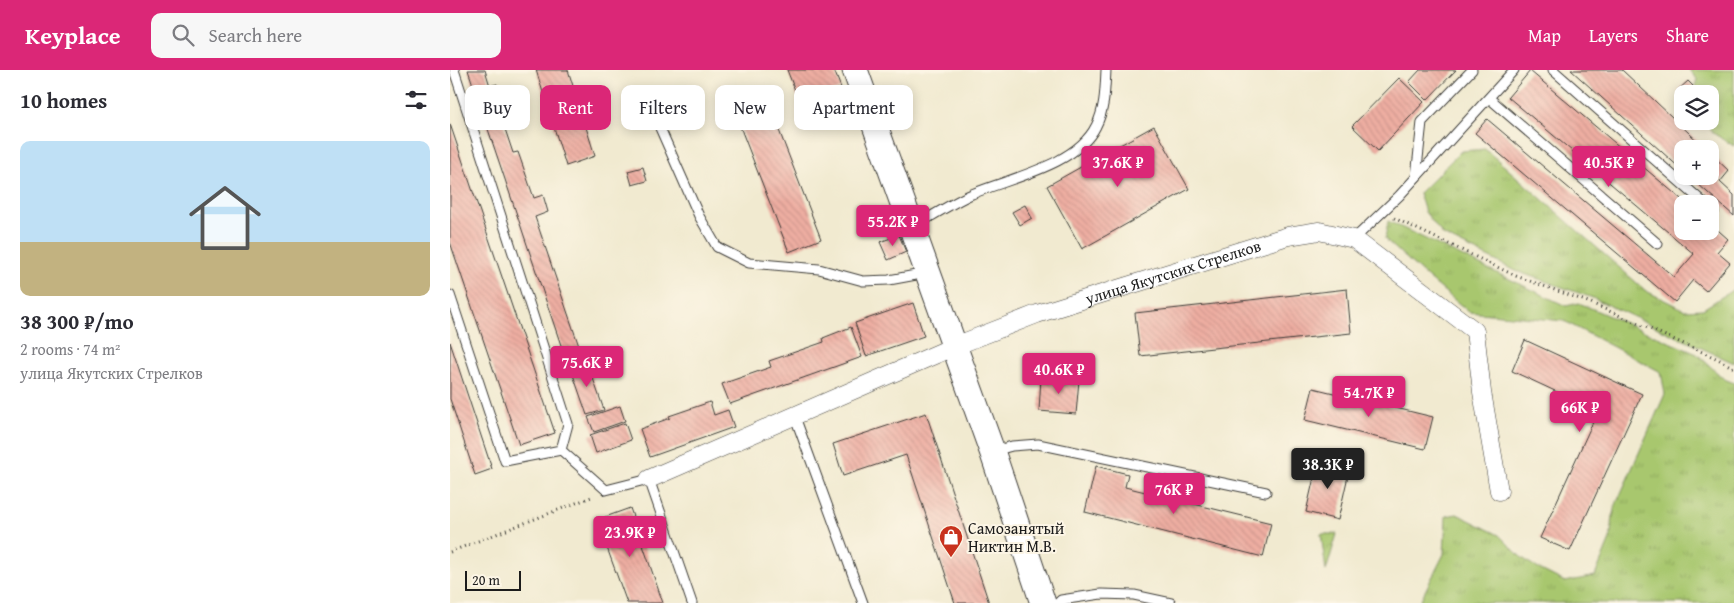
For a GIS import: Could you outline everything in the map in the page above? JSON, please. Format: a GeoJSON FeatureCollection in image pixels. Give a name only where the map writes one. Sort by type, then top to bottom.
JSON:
{"type":"FeatureCollection","features":[{"type":"Feature","properties":{"kind":"street"},"geometry":{"type":"LineString","coordinates":[[855,70],[955,346],[1043,603]]}},
{"type":"Feature","properties":{"kind":"street","name":"улица Якутских Стрелков"},"geometry":{"type":"LineString","coordinates":[[649,479],[955,346],[1037,314],[1288,236],[1319,231],[1354,239],[1475,331],[1482,392],[1499,491]]}},
{"type":"Feature","properties":{"kind":"lane"},"geometry":{"type":"LineString","coordinates":[[454,70],[568,424],[561,450]]}},
{"type":"Feature","properties":{"kind":"lane"},"geometry":{"type":"LineString","coordinates":[[912,227],[971,194],[1044,168],[1082,145],[1097,125],[1105,99],[1106,70]]}},
{"type":"Feature","properties":{"kind":"lane"},"geometry":{"type":"LineString","coordinates":[[1416,177],[1422,122],[1472,70]]}},
{"type":"Feature","properties":{"kind":"lane"},"geometry":{"type":"LineString","coordinates":[[1354,239],[1416,177],[1514,70]]}},
{"type":"Feature","properties":{"kind":"lane"},"geometry":{"type":"LineString","coordinates":[[1554,70],[1695,195]]}},
{"type":"Feature","properties":{"kind":"lane"},"geometry":{"type":"LineString","coordinates":[[1488,98],[1658,244]]}},
{"type":"Feature","properties":{"kind":"lane"},"geometry":{"type":"LineString","coordinates":[[661,130],[699,216],[716,248],[749,263],[819,269],[864,281],[895,279],[928,273]]}},
{"type":"Feature","properties":{"kind":"lane"},"geometry":{"type":"LineString","coordinates":[[450,295],[505,460],[561,450]]}},
{"type":"Feature","properties":{"kind":"lane"},"geometry":{"type":"LineString","coordinates":[[795,417],[863,603]]}},
{"type":"Feature","properties":{"kind":"lane"},"geometry":{"type":"LineString","coordinates":[[992,451],[1012,446],[1038,444],[1266,492]]}},
{"type":"Feature","properties":{"kind":"lane"},"geometry":{"type":"LineString","coordinates":[[561,450],[606,490],[649,479],[692,603]]}},
{"type":"Feature","properties":{"kind":"lane"},"geometry":{"type":"LineString","coordinates":[[1058,603],[1061,600],[1101,594],[1134,595],[1171,603]]}},
{"type":"Feature","properties":{"kind":"path"},"geometry":{"type":"LineString","coordinates":[[1382,212],[1516,276],[1591,303],[1718,359],[1734,368]]}},
{"type":"Feature","properties":{"kind":"path"},"geometry":{"type":"LineString","coordinates":[[450,552],[606,490]]}},
{"type":"Feature","properties":{"kind":"green space"},"geometry":{"type":"Polygon","coordinates":[[[1689,70],[1734,70],[1734,146],[1711,130],[1719,130],[1719,85],[1695,85],[1697,79],[1689,70]]]}},
{"type":"Feature","properties":{"kind":"green space"},"geometry":{"type":"Polygon","coordinates":[[[1485,149],[1646,291],[1685,310],[1703,309],[1734,289],[1734,363],[1593,298],[1516,271],[1443,235],[1425,212],[1419,193],[1461,151],[1485,149]]]}},
{"type":"Feature","properties":{"kind":"green space"},"geometry":{"type":"Polygon","coordinates":[[[1388,221],[1566,306],[1579,303],[1697,354],[1724,379],[1734,383],[1734,603],[1419,603],[1444,554],[1446,516],[1457,514],[1499,535],[1521,557],[1537,568],[1565,582],[1595,576],[1610,539],[1614,509],[1665,394],[1661,372],[1564,321],[1469,312],[1385,239],[1388,221]]]}},
{"type":"Feature","properties":{"kind":"green space"},"geometry":{"type":"Polygon","coordinates":[[[1321,534],[1337,534],[1326,571],[1321,534]]]}},
{"type":"Feature","properties":{"kind":"building"},"geometry":{"type":"Polygon","coordinates":[[[468,70],[485,70],[490,85],[473,85],[468,70]]]}},
{"type":"Feature","properties":{"kind":"building"},"geometry":{"type":"Polygon","coordinates":[[[536,70],[568,70],[573,85],[541,85],[536,70]]]}},
{"type":"Feature","properties":{"kind":"building"},"geometry":{"type":"Polygon","coordinates":[[[787,70],[834,70],[840,85],[794,85],[794,88],[787,70]]]}},
{"type":"Feature","properties":{"kind":"building"},"geometry":{"type":"Polygon","coordinates":[[[1420,70],[1456,70],[1427,100],[1409,82],[1420,70]]]}},
{"type":"Feature","properties":{"kind":"building"},"geometry":{"type":"Polygon","coordinates":[[[1571,70],[1622,70],[1674,119],[1674,130],[1686,130],[1696,140],[1674,140],[1674,163],[1571,70]]]}},
{"type":"Feature","properties":{"kind":"building"},"geometry":{"type":"Polygon","coordinates":[[[1530,71],[1676,195],[1674,195],[1674,237],[1508,97],[1530,71]]]}},
{"type":"Feature","properties":{"kind":"building"},"geometry":{"type":"Polygon","coordinates":[[[1399,78],[1424,102],[1378,151],[1352,126],[1399,78]]]}},
{"type":"Feature","properties":{"kind":"building"},"geometry":{"type":"Polygon","coordinates":[[[1688,81],[1692,85],[1684,85],[1688,81]]]}},
{"type":"Feature","properties":{"kind":"building"},"geometry":{"type":"Polygon","coordinates":[[[1487,119],[1674,277],[1694,254],[1677,240],[1719,240],[1719,231],[1728,239],[1717,252],[1730,263],[1706,291],[1693,280],[1675,302],[1475,133],[1487,119]]]}},
{"type":"Feature","properties":{"kind":"building"},"geometry":{"type":"Polygon","coordinates":[[[450,124],[555,433],[519,445],[450,242],[450,124]]]}},
{"type":"Feature","properties":{"kind":"building"},"geometry":{"type":"Polygon","coordinates":[[[1154,126],[1189,189],[1082,249],[1047,186],[1154,126]]]}},
{"type":"Feature","properties":{"kind":"building"},"geometry":{"type":"Polygon","coordinates":[[[488,130],[505,130],[513,153],[518,152],[534,198],[543,195],[548,212],[535,217],[582,355],[566,360],[488,130]]]}},
{"type":"Feature","properties":{"kind":"building"},"geometry":{"type":"Polygon","coordinates":[[[555,130],[587,130],[595,156],[566,166],[555,130]]]}},
{"type":"Feature","properties":{"kind":"building"},"geometry":{"type":"Polygon","coordinates":[[[741,130],[779,130],[821,239],[789,252],[741,130]]]}},
{"type":"Feature","properties":{"kind":"building"},"geometry":{"type":"Polygon","coordinates":[[[1719,162],[1729,171],[1720,182],[1734,195],[1734,216],[1719,203],[1719,195],[1710,195],[1699,185],[1719,185],[1719,162]]]}},
{"type":"Feature","properties":{"kind":"building"},"geometry":{"type":"Polygon","coordinates":[[[643,167],[647,181],[632,185],[628,171],[643,167]]]}},
{"type":"Feature","properties":{"kind":"building"},"geometry":{"type":"Polygon","coordinates":[[[1025,205],[1032,218],[1020,225],[1012,212],[1025,205]]]}},
{"type":"Feature","properties":{"kind":"building"},"geometry":{"type":"Polygon","coordinates":[[[899,235],[906,252],[888,260],[880,242],[899,235]]]}},
{"type":"Feature","properties":{"kind":"building"},"geometry":{"type":"Polygon","coordinates":[[[1347,289],[1351,333],[1140,356],[1135,313],[1347,289]]]}},
{"type":"Feature","properties":{"kind":"building"},"geometry":{"type":"Polygon","coordinates":[[[913,303],[924,336],[866,356],[855,323],[913,303]]]}},
{"type":"Feature","properties":{"kind":"building"},"geometry":{"type":"Polygon","coordinates":[[[851,327],[862,357],[730,404],[722,384],[771,367],[769,361],[824,342],[823,338],[851,327]]]}},
{"type":"Feature","properties":{"kind":"building"},"geometry":{"type":"Polygon","coordinates":[[[1525,340],[1642,394],[1570,551],[1540,538],[1598,411],[1512,371],[1525,340]]]}},
{"type":"Feature","properties":{"kind":"building"},"geometry":{"type":"Polygon","coordinates":[[[450,342],[492,469],[475,475],[450,399],[450,342]]]}},
{"type":"Feature","properties":{"kind":"building"},"geometry":{"type":"Polygon","coordinates":[[[587,361],[604,410],[587,415],[570,366],[587,361]]]}},
{"type":"Feature","properties":{"kind":"building"},"geometry":{"type":"Polygon","coordinates":[[[1041,377],[1079,380],[1076,414],[1039,411],[1041,377]]]}},
{"type":"Feature","properties":{"kind":"building"},"geometry":{"type":"Polygon","coordinates":[[[1313,388],[1433,417],[1425,449],[1305,420],[1313,388]]]}},
{"type":"Feature","properties":{"kind":"building"},"geometry":{"type":"Polygon","coordinates":[[[710,402],[714,415],[728,410],[734,427],[650,457],[640,429],[670,418],[669,416],[710,402]]]}},
{"type":"Feature","properties":{"kind":"building"},"geometry":{"type":"Polygon","coordinates":[[[620,406],[625,421],[594,432],[588,417],[620,406]]]}},
{"type":"Feature","properties":{"kind":"building"},"geometry":{"type":"Polygon","coordinates":[[[926,413],[989,603],[955,603],[906,455],[843,476],[833,444],[926,413]]]}},
{"type":"Feature","properties":{"kind":"building"},"geometry":{"type":"Polygon","coordinates":[[[625,423],[631,440],[596,453],[590,435],[625,423]]]}},
{"type":"Feature","properties":{"kind":"building"},"geometry":{"type":"Polygon","coordinates":[[[1318,460],[1350,467],[1338,520],[1306,512],[1318,460]]]}},
{"type":"Feature","properties":{"kind":"building"},"geometry":{"type":"Polygon","coordinates":[[[1096,466],[1128,474],[1125,487],[1271,523],[1263,557],[1085,512],[1096,466]]]}},
{"type":"Feature","properties":{"kind":"building"},"geometry":{"type":"Polygon","coordinates":[[[630,508],[663,603],[627,603],[597,520],[630,508]]]}},
{"type":"Feature","properties":{"kind":"place","name":"Самозанятый Никтин М.В."},"geometry":{"type":"Point","coordinates":[951,558]}}]}
